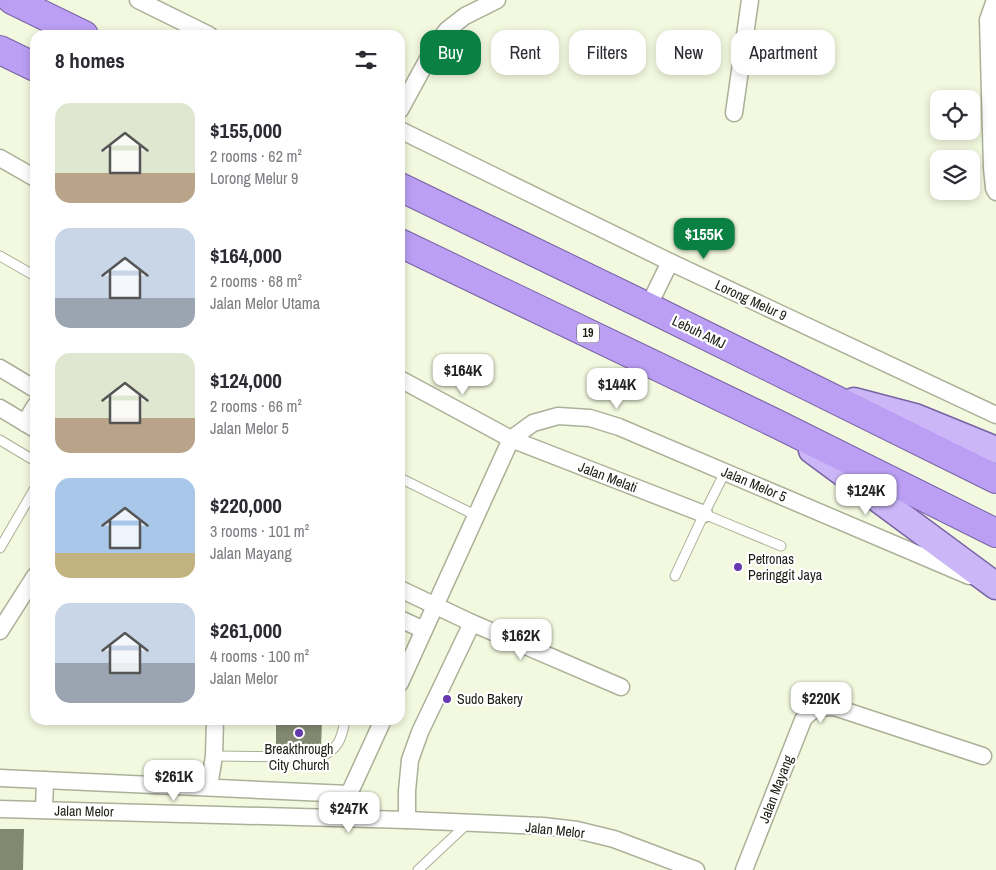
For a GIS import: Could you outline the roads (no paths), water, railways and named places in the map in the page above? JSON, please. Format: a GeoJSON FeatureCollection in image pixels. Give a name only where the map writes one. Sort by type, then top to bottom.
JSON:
{"type":"FeatureCollection","features":[{"type":"Feature","properties":{"kind":"highway"},"geometry":{"type":"LineString","coordinates":[[12,0],[74,30]]}},
{"type":"Feature","properties":{"kind":"highway"},"geometry":{"type":"LineString","coordinates":[[0,50],[30,65]]}},
{"type":"Feature","properties":{"kind":"highway","name":"Lebuh AMJ"},"geometry":{"type":"LineString","coordinates":[[405,189],[996,479]]}},
{"type":"Feature","properties":{"kind":"highway","name":"19"},"geometry":{"type":"LineString","coordinates":[[405,245],[776,423],[996,533]]}},
{"type":"Feature","properties":{"kind":"main road"},"geometry":{"type":"LineString","coordinates":[[822,393],[915,417],[996,450]]}},
{"type":"Feature","properties":{"kind":"main road"},"geometry":{"type":"LineString","coordinates":[[776,423],[996,587]]}},
{"type":"Feature","properties":{"kind":"street"},"geometry":{"type":"LineString","coordinates":[[138,0],[199,30]]}},
{"type":"Feature","properties":{"kind":"street"},"geometry":{"type":"LineString","coordinates":[[405,101],[435,46],[447,30],[465,16],[497,0]]}},
{"type":"Feature","properties":{"kind":"street"},"geometry":{"type":"LineString","coordinates":[[734,113],[750,0]]}},
{"type":"Feature","properties":{"kind":"street"},"geometry":{"type":"LineString","coordinates":[[995,0],[988,20],[992,168],[996,192]]}},
{"type":"Feature","properties":{"kind":"street","name":"Lorong Melur 9"},"geometry":{"type":"LineString","coordinates":[[405,132],[670,262],[996,415]]}},
{"type":"Feature","properties":{"kind":"street"},"geometry":{"type":"LineString","coordinates":[[0,158],[30,175]]}},
{"type":"Feature","properties":{"kind":"street"},"geometry":{"type":"LineString","coordinates":[[648,307],[670,262]]}},
{"type":"Feature","properties":{"kind":"street"},"geometry":{"type":"LineString","coordinates":[[0,368],[30,386]]}},
{"type":"Feature","properties":{"kind":"street","name":"Jalan Melati"},"geometry":{"type":"LineString","coordinates":[[405,382],[512,440],[704,514]]}},
{"type":"Feature","properties":{"kind":"street"},"geometry":{"type":"LineString","coordinates":[[0,408],[30,426]]}},
{"type":"Feature","properties":{"kind":"street","name":"Jalan Melor 5"},"geometry":{"type":"LineString","coordinates":[[512,440],[533,423],[558,416],[590,418],[619,427],[996,587]]}},
{"type":"Feature","properties":{"kind":"street"},"geometry":{"type":"LineString","coordinates":[[405,672],[512,440]]}},
{"type":"Feature","properties":{"kind":"street"},"geometry":{"type":"LineString","coordinates":[[0,631],[30,584]]}},
{"type":"Feature","properties":{"kind":"street"},"geometry":{"type":"LineString","coordinates":[[405,591],[472,623],[621,686]]}},
{"type":"Feature","properties":{"kind":"street"},"geometry":{"type":"LineString","coordinates":[[405,621],[424,630]]}},
{"type":"Feature","properties":{"kind":"street"},"geometry":{"type":"LineString","coordinates":[[407,820],[410,760],[420,732],[472,623]]}},
{"type":"Feature","properties":{"kind":"street","name":"Jalan Mayang"},"geometry":{"type":"LineString","coordinates":[[744,870],[803,720],[809,712],[820,707],[834,707],[983,756]]}},
{"type":"Feature","properties":{"kind":"street"},"geometry":{"type":"LineString","coordinates":[[208,788],[214,756],[215,725]]}},
{"type":"Feature","properties":{"kind":"street"},"geometry":{"type":"LineString","coordinates":[[349,818],[349,794],[381,725]]}},
{"type":"Feature","properties":{"kind":"street","name":"Jalan Melor"},"geometry":{"type":"LineString","coordinates":[[0,778],[349,794]]}},
{"type":"Feature","properties":{"kind":"street"},"geometry":{"type":"LineString","coordinates":[[44,810],[45,780]]}},
{"type":"Feature","properties":{"kind":"street","name":"Jalan Melor"},"geometry":{"type":"LineString","coordinates":[[0,809],[349,818],[543,826],[577,830],[614,840],[696,870]]}},
{"type":"Feature","properties":{"kind":"lane"},"geometry":{"type":"LineString","coordinates":[[0,256],[30,273]]}},
{"type":"Feature","properties":{"kind":"lane"},"geometry":{"type":"LineString","coordinates":[[0,440],[30,458]]}},
{"type":"Feature","properties":{"kind":"lane"},"geometry":{"type":"LineString","coordinates":[[675,576],[724,472]]}},
{"type":"Feature","properties":{"kind":"lane"},"geometry":{"type":"LineString","coordinates":[[405,480],[477,516]]}},
{"type":"Feature","properties":{"kind":"lane"},"geometry":{"type":"LineString","coordinates":[[0,548],[30,497]]}},
{"type":"Feature","properties":{"kind":"lane"},"geometry":{"type":"LineString","coordinates":[[704,514],[781,546]]}},
{"type":"Feature","properties":{"kind":"lane"},"geometry":{"type":"LineString","coordinates":[[214,756],[319,757],[330,753],[338,744],[344,725]]}},
{"type":"Feature","properties":{"kind":"lane"},"geometry":{"type":"LineString","coordinates":[[418,870],[467,823]]}},
{"type":"Feature","properties":{"kind":"place","name":"Petronas Peringgit Jaya"},"geometry":{"type":"Point","coordinates":[738,567]}},
{"type":"Feature","properties":{"kind":"place","name":"Sudo Bakery"},"geometry":{"type":"Point","coordinates":[447,699]}},
{"type":"Feature","properties":{"kind":"place","name":"Breakthrough City Church"},"geometry":{"type":"Point","coordinates":[299,733]}}]}
